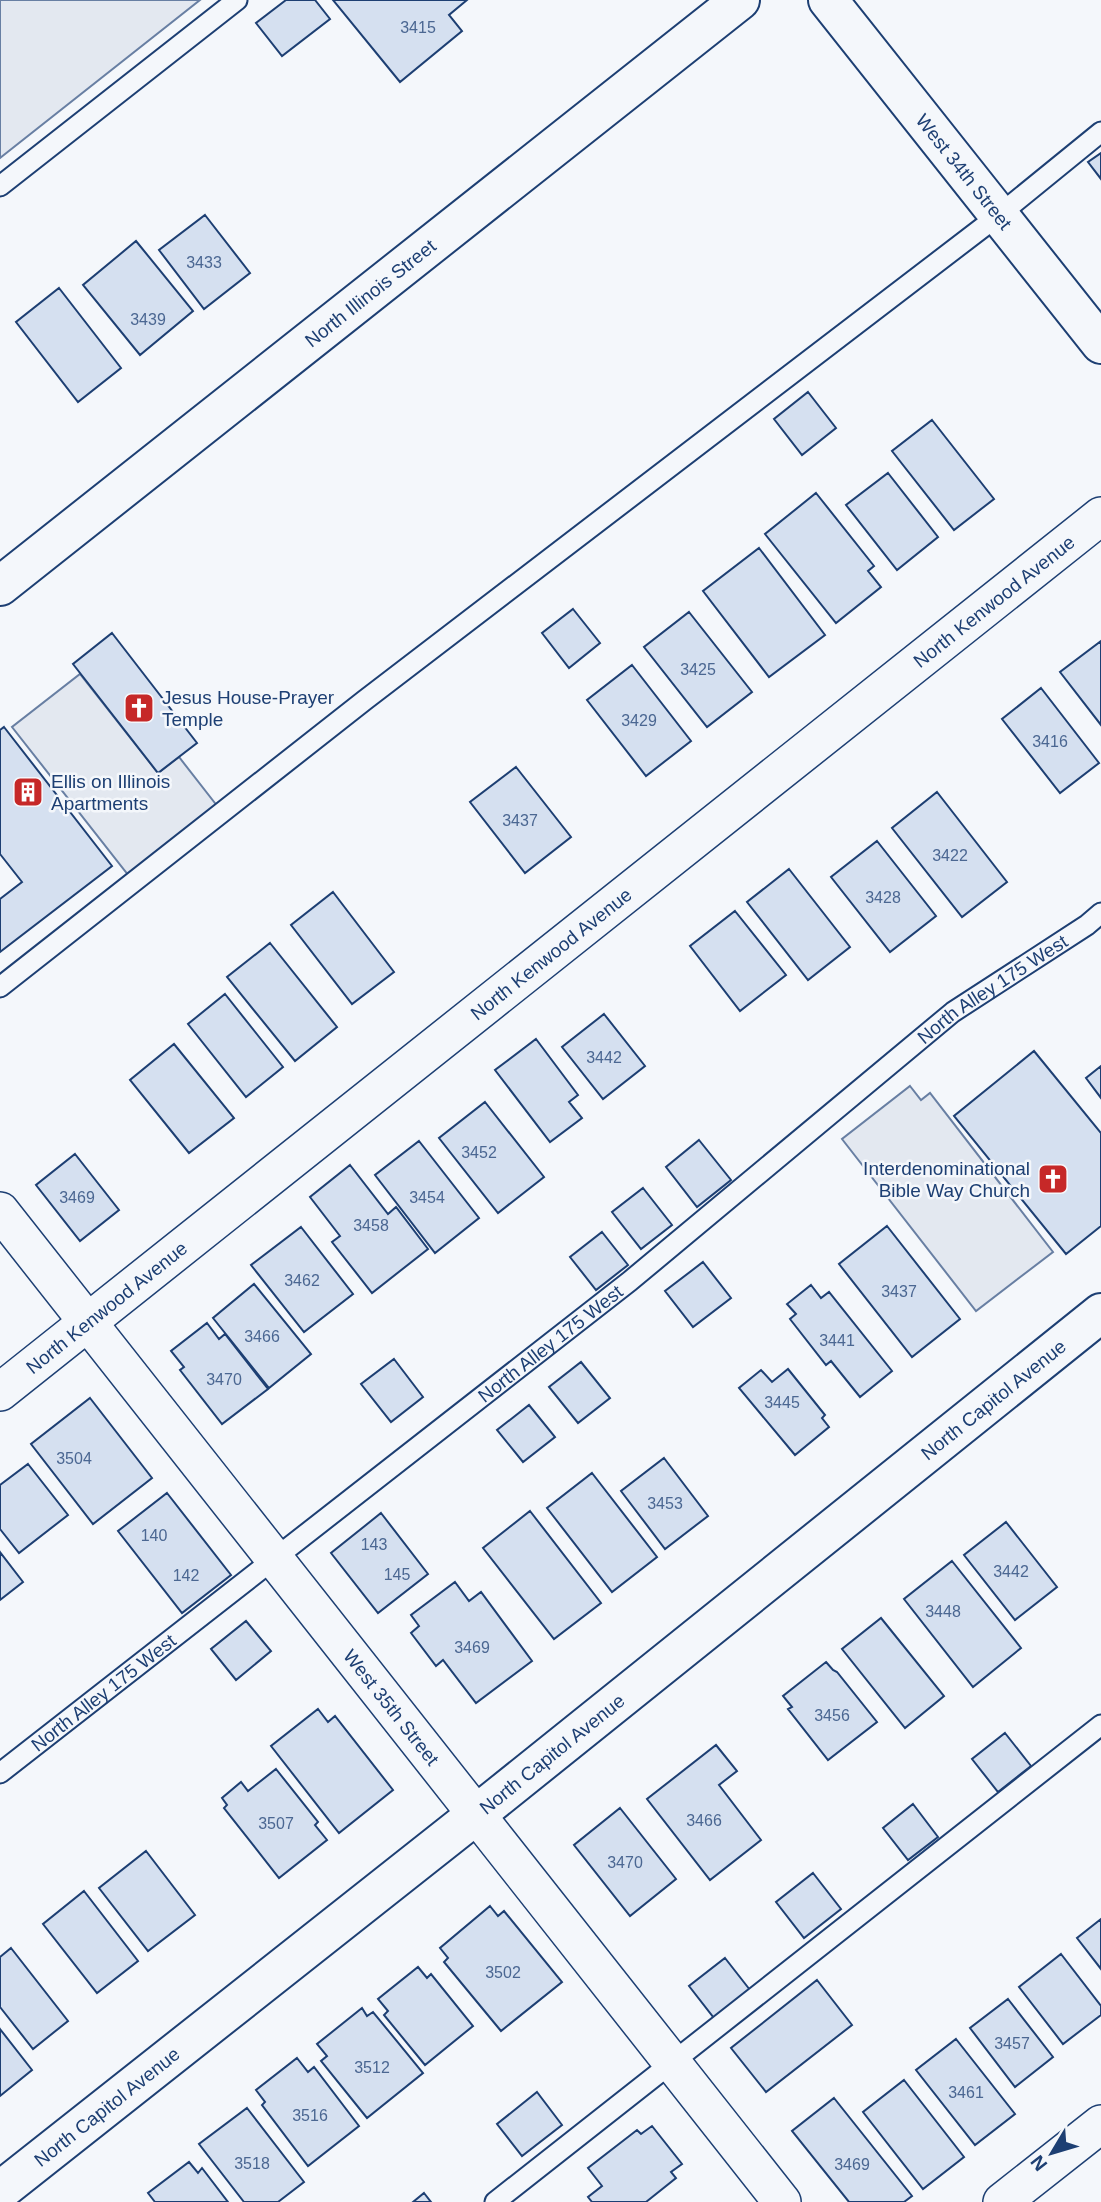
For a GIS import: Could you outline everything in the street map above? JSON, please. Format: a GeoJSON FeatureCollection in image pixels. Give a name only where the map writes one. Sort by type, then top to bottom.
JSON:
{"type":"FeatureCollection","features":[{"type":"Feature","properties":{"kind":"main road","name":"North Illinois Street"},"geometry":{"type":"LineString","coordinates":[[0,586],[740,0]]}},
{"type":"Feature","properties":{"kind":"main road","name":"West 34th Street"},"geometry":{"type":"LineString","coordinates":[[828,0],[1101,344]]}},
{"type":"Feature","properties":{"kind":"main road","name":"North Capitol Avenue"},"geometry":{"type":"LineString","coordinates":[[0,2191],[477,1814],[1101,1313]]}},
{"type":"Feature","properties":{"kind":"street","name":"North Kenwood Avenue"},"geometry":{"type":"LineString","coordinates":[[0,1392],[1101,516]]}},
{"type":"Feature","properties":{"kind":"street","name":"West 35th Street"},"geometry":{"type":"LineString","coordinates":[[0,1211],[782,2202]]}},
{"type":"Feature","properties":{"kind":"street"},"geometry":{"type":"LineString","coordinates":[[1002,2202],[1101,2124]]}},
{"type":"Feature","properties":{"kind":"lane"},"geometry":{"type":"LineString","coordinates":[[0,186],[237,0]]}},
{"type":"Feature","properties":{"kind":"lane"},"geometry":{"type":"LineString","coordinates":[[0,987],[376,691],[999,215],[1101,132]]}},
{"type":"Feature","properties":{"kind":"lane","name":"North Alley 175 West"},"geometry":{"type":"LineString","coordinates":[[0,1773],[630,1281],[953,1012],[1087,925],[1101,913]]}},
{"type":"Feature","properties":{"kind":"lane"},"geometry":{"type":"LineString","coordinates":[[495,2202],[1101,1725]]}},
{"type":"Feature","properties":{"kind":"shaded area"},"geometry":{"type":"Polygon","coordinates":[[[0,0],[200,0],[0,158],[0,0]]]}},
{"type":"Feature","properties":{"kind":"shaded area"},"geometry":{"type":"Polygon","coordinates":[[[80,674],[158,773],[179,757],[218,807],[129,876],[12,727],[80,674]]]}},
{"type":"Feature","properties":{"kind":"shaded area"},"geometry":{"type":"Polygon","coordinates":[[[910,1086],[921,1100],[930,1093],[1053,1252],[976,1311],[842,1139],[910,1086]]]}},
{"type":"Feature","properties":{"kind":"building"},"geometry":{"type":"Polygon","coordinates":[[[286,0],[315,0],[330,19],[282,56],[256,23],[286,0]]]}},
{"type":"Feature","properties":{"kind":"building"},"geometry":{"type":"Polygon","coordinates":[[[333,0],[467,0],[449,15],[462,31],[400,82],[333,0]]]}},
{"type":"Feature","properties":{"kind":"building"},"geometry":{"type":"Polygon","coordinates":[[[1101,153],[1101,179],[1088,162],[1101,153]]]}},
{"type":"Feature","properties":{"kind":"building"},"geometry":{"type":"Polygon","coordinates":[[[205,215],[250,273],[204,309],[159,250],[205,215]]]}},
{"type":"Feature","properties":{"kind":"building"},"geometry":{"type":"Polygon","coordinates":[[[136,241],[193,311],[140,355],[83,285],[136,241]]]}},
{"type":"Feature","properties":{"kind":"building"},"geometry":{"type":"Polygon","coordinates":[[[59,288],[121,368],[78,402],[16,322],[59,288]]]}},
{"type":"Feature","properties":{"kind":"building"},"geometry":{"type":"Polygon","coordinates":[[[808,392],[836,428],[802,455],[774,419],[808,392]]]}},
{"type":"Feature","properties":{"kind":"building"},"geometry":{"type":"Polygon","coordinates":[[[932,420],[994,499],[954,530],[892,451],[932,420]]]}},
{"type":"Feature","properties":{"kind":"building"},"geometry":{"type":"Polygon","coordinates":[[[888,473],[938,537],[897,570],[846,505],[888,473]]]}},
{"type":"Feature","properties":{"kind":"building"},"geometry":{"type":"Polygon","coordinates":[[[816,493],[874,566],[868,571],[881,587],[836,623],[765,534],[816,493]]]}},
{"type":"Feature","properties":{"kind":"building"},"geometry":{"type":"Polygon","coordinates":[[[759,548],[825,635],[769,677],[703,591],[759,548]]]}},
{"type":"Feature","properties":{"kind":"building"},"geometry":{"type":"Polygon","coordinates":[[[573,609],[600,643],[569,668],[542,633],[573,609]]]}},
{"type":"Feature","properties":{"kind":"building"},"geometry":{"type":"Polygon","coordinates":[[[689,612],[752,692],[707,727],[644,647],[689,612]]]}},
{"type":"Feature","properties":{"kind":"building","name":"Jesus House-Prayer Temple"},"geometry":{"type":"Polygon","coordinates":[[[112,633],[197,743],[158,773],[73,664],[112,633]]]}},
{"type":"Feature","properties":{"kind":"building"},"geometry":{"type":"Polygon","coordinates":[[[1101,641],[1101,725],[1060,672],[1101,641]]]}},
{"type":"Feature","properties":{"kind":"building"},"geometry":{"type":"Polygon","coordinates":[[[632,665],[691,741],[646,776],[587,700],[632,665]]]}},
{"type":"Feature","properties":{"kind":"building"},"geometry":{"type":"Polygon","coordinates":[[[1041,688],[1099,763],[1060,793],[1002,719],[1041,688]]]}},
{"type":"Feature","properties":{"kind":"building","name":"Ellis on Illinois Apartments"},"geometry":{"type":"Polygon","coordinates":[[[4,727],[112,866],[0,952],[0,899],[22,882],[0,854],[0,730],[4,727]]]}},
{"type":"Feature","properties":{"kind":"building"},"geometry":{"type":"Polygon","coordinates":[[[516,767],[571,837],[525,873],[470,802],[516,767]]]}},
{"type":"Feature","properties":{"kind":"building"},"geometry":{"type":"Polygon","coordinates":[[[937,792],[1007,882],[962,917],[892,828],[937,792]]]}},
{"type":"Feature","properties":{"kind":"building"},"geometry":{"type":"Polygon","coordinates":[[[877,841],[936,916],[890,952],[831,877],[877,841]]]}},
{"type":"Feature","properties":{"kind":"building"},"geometry":{"type":"Polygon","coordinates":[[[789,869],[850,947],[808,980],[747,902],[789,869]]]}},
{"type":"Feature","properties":{"kind":"building"},"geometry":{"type":"Polygon","coordinates":[[[333,892],[394,972],[352,1004],[291,925],[333,892]]]}},
{"type":"Feature","properties":{"kind":"building"},"geometry":{"type":"Polygon","coordinates":[[[735,911],[786,975],[740,1011],[690,946],[735,911]]]}},
{"type":"Feature","properties":{"kind":"building"},"geometry":{"type":"Polygon","coordinates":[[[270,943],[337,1027],[295,1061],[227,977],[270,943]]]}},
{"type":"Feature","properties":{"kind":"building"},"geometry":{"type":"Polygon","coordinates":[[[225,994],[283,1067],[246,1097],[188,1024],[225,994]]]}},
{"type":"Feature","properties":{"kind":"building"},"geometry":{"type":"Polygon","coordinates":[[[604,1014],[645,1066],[603,1099],[562,1047],[604,1014]]]}},
{"type":"Feature","properties":{"kind":"building"},"geometry":{"type":"Polygon","coordinates":[[[536,1039],[578,1095],[569,1102],[582,1118],[550,1142],[495,1070],[536,1039]]]}},
{"type":"Feature","properties":{"kind":"building"},"geometry":{"type":"Polygon","coordinates":[[[174,1044],[234,1118],[189,1153],[130,1080],[174,1044]]]}},
{"type":"Feature","properties":{"kind":"building","name":"Interdenominational Bible Way Church"},"geometry":{"type":"Polygon","coordinates":[[[1034,1051],[1101,1133],[1101,1226],[1066,1254],[954,1116],[1034,1051]]]}},
{"type":"Feature","properties":{"kind":"building"},"geometry":{"type":"Polygon","coordinates":[[[1101,1066],[1101,1098],[1086,1078],[1101,1066]]]}},
{"type":"Feature","properties":{"kind":"building"},"geometry":{"type":"Polygon","coordinates":[[[485,1102],[544,1177],[498,1213],[439,1138],[485,1102]]]}},
{"type":"Feature","properties":{"kind":"building"},"geometry":{"type":"Polygon","coordinates":[[[699,1140],[731,1180],[697,1207],[666,1167],[699,1140]]]}},
{"type":"Feature","properties":{"kind":"building"},"geometry":{"type":"Polygon","coordinates":[[[419,1141],[479,1218],[435,1253],[375,1175],[419,1141]]]}},
{"type":"Feature","properties":{"kind":"building"},"geometry":{"type":"Polygon","coordinates":[[[75,1154],[119,1210],[80,1241],[36,1185],[75,1154]]]}},
{"type":"Feature","properties":{"kind":"building"},"geometry":{"type":"Polygon","coordinates":[[[350,1165],[388,1214],[396,1207],[428,1249],[372,1293],[332,1242],[340,1236],[310,1197],[350,1165]]]}},
{"type":"Feature","properties":{"kind":"building"},"geometry":{"type":"Polygon","coordinates":[[[643,1188],[672,1225],[641,1249],[612,1212],[643,1188]]]}},
{"type":"Feature","properties":{"kind":"building"},"geometry":{"type":"Polygon","coordinates":[[[887,1226],[960,1319],[912,1357],[839,1264],[887,1226]]]}},
{"type":"Feature","properties":{"kind":"building"},"geometry":{"type":"Polygon","coordinates":[[[301,1227],[353,1294],[304,1332],[251,1265],[301,1227]]]}},
{"type":"Feature","properties":{"kind":"building"},"geometry":{"type":"Polygon","coordinates":[[[602,1232],[628,1265],[596,1290],[570,1257],[602,1232]]]}},
{"type":"Feature","properties":{"kind":"building"},"geometry":{"type":"Polygon","coordinates":[[[703,1262],[731,1298],[693,1327],[665,1291],[703,1262]]]}},
{"type":"Feature","properties":{"kind":"building"},"geometry":{"type":"Polygon","coordinates":[[[254,1284],[311,1354],[269,1388],[213,1318],[254,1284]]]}},
{"type":"Feature","properties":{"kind":"building"},"geometry":{"type":"Polygon","coordinates":[[[811,1285],[821,1298],[829,1292],[892,1371],[860,1397],[831,1361],[826,1365],[790,1319],[796,1314],[787,1304],[811,1285]]]}},
{"type":"Feature","properties":{"kind":"building"},"geometry":{"type":"Polygon","coordinates":[[[207,1323],[219,1339],[225,1334],[268,1389],[222,1424],[180,1370],[184,1367],[171,1351],[207,1323]]]}},
{"type":"Feature","properties":{"kind":"building"},"geometry":{"type":"Polygon","coordinates":[[[394,1359],[423,1397],[391,1422],[361,1384],[394,1359]]]}},
{"type":"Feature","properties":{"kind":"building"},"geometry":{"type":"Polygon","coordinates":[[[581,1362],[610,1398],[578,1423],[549,1387],[581,1362]]]}},
{"type":"Feature","properties":{"kind":"building"},"geometry":{"type":"Polygon","coordinates":[[[788,1369],[825,1415],[822,1418],[829,1427],[795,1455],[739,1388],[761,1370],[772,1382],[788,1369]]]}},
{"type":"Feature","properties":{"kind":"building"},"geometry":{"type":"Polygon","coordinates":[[[90,1398],[152,1478],[93,1524],[31,1444],[90,1398]]]}},
{"type":"Feature","properties":{"kind":"building"},"geometry":{"type":"Polygon","coordinates":[[[529,1405],[555,1437],[523,1462],[497,1430],[529,1405]]]}},
{"type":"Feature","properties":{"kind":"building"},"geometry":{"type":"Polygon","coordinates":[[[664,1458],[708,1516],[665,1549],[621,1491],[664,1458]]]}},
{"type":"Feature","properties":{"kind":"building"},"geometry":{"type":"Polygon","coordinates":[[[28,1464],[68,1515],[19,1553],[0,1529],[0,1485],[28,1464]]]}},
{"type":"Feature","properties":{"kind":"building"},"geometry":{"type":"Polygon","coordinates":[[[592,1473],[657,1557],[612,1592],[547,1508],[592,1473]]]}},
{"type":"Feature","properties":{"kind":"building"},"geometry":{"type":"Polygon","coordinates":[[[167,1493],[231,1575],[182,1613],[118,1531],[167,1493]]]}},
{"type":"Feature","properties":{"kind":"building"},"geometry":{"type":"Polygon","coordinates":[[[530,1511],[601,1603],[554,1639],[483,1548],[530,1511]]]}},
{"type":"Feature","properties":{"kind":"building"},"geometry":{"type":"Polygon","coordinates":[[[381,1513],[428,1574],[378,1613],[331,1553],[381,1513]]]}},
{"type":"Feature","properties":{"kind":"building"},"geometry":{"type":"Polygon","coordinates":[[[1006,1522],[1057,1587],[1015,1620],[964,1555],[1006,1522]]]}},
{"type":"Feature","properties":{"kind":"building"},"geometry":{"type":"Polygon","coordinates":[[[0,1552],[23,1582],[0,1600],[0,1552]]]}},
{"type":"Feature","properties":{"kind":"building"},"geometry":{"type":"Polygon","coordinates":[[[952,1561],[1021,1648],[973,1687],[904,1599],[952,1561]]]}},
{"type":"Feature","properties":{"kind":"building"},"geometry":{"type":"Polygon","coordinates":[[[455,1582],[469,1601],[481,1592],[532,1661],[476,1703],[443,1660],[436,1666],[411,1633],[419,1626],[411,1615],[455,1582]]]}},
{"type":"Feature","properties":{"kind":"building"},"geometry":{"type":"Polygon","coordinates":[[[881,1618],[944,1696],[905,1728],[842,1649],[881,1618]]]}},
{"type":"Feature","properties":{"kind":"building"},"geometry":{"type":"Polygon","coordinates":[[[246,1621],[271,1651],[236,1680],[211,1649],[246,1621]]]}},
{"type":"Feature","properties":{"kind":"building"},"geometry":{"type":"Polygon","coordinates":[[[826,1662],[877,1722],[828,1760],[788,1709],[792,1707],[783,1696],[826,1662]]]}},
{"type":"Feature","properties":{"kind":"building"},"geometry":{"type":"Polygon","coordinates":[[[318,1709],[328,1722],[335,1716],[393,1790],[339,1833],[271,1746],[318,1709]]]}},
{"type":"Feature","properties":{"kind":"building"},"geometry":{"type":"Polygon","coordinates":[[[1005,1733],[1031,1766],[998,1792],[972,1759],[1005,1733]]]}},
{"type":"Feature","properties":{"kind":"building"},"geometry":{"type":"Polygon","coordinates":[[[716,1745],[737,1771],[719,1785],[761,1840],[710,1880],[647,1799],[716,1745]]]}},
{"type":"Feature","properties":{"kind":"building"},"geometry":{"type":"Polygon","coordinates":[[[276,1769],[318,1822],[315,1825],[327,1840],[279,1878],[224,1808],[227,1805],[222,1798],[241,1782],[248,1791],[276,1769]]]}},
{"type":"Feature","properties":{"kind":"building"},"geometry":{"type":"Polygon","coordinates":[[[913,1804],[938,1837],[908,1860],[883,1828],[913,1804]]]}},
{"type":"Feature","properties":{"kind":"building"},"geometry":{"type":"Polygon","coordinates":[[[620,1808],[676,1879],[630,1916],[574,1845],[620,1808]]]}},
{"type":"Feature","properties":{"kind":"building"},"geometry":{"type":"Polygon","coordinates":[[[146,1851],[195,1915],[148,1951],[99,1888],[146,1851]]]}},
{"type":"Feature","properties":{"kind":"building"},"geometry":{"type":"Polygon","coordinates":[[[813,1873],[841,1909],[804,1938],[776,1902],[813,1873]]]}},
{"type":"Feature","properties":{"kind":"building"},"geometry":{"type":"Polygon","coordinates":[[[84,1891],[138,1961],[97,1993],[43,1924],[84,1891]]]}},
{"type":"Feature","properties":{"kind":"building"},"geometry":{"type":"Polygon","coordinates":[[[490,1906],[498,1916],[504,1911],[562,1982],[501,2031],[444,1962],[448,1958],[440,1948],[490,1906]]]}},
{"type":"Feature","properties":{"kind":"building"},"geometry":{"type":"Polygon","coordinates":[[[1101,1919],[1101,1969],[1077,1938],[1101,1919]]]}},
{"type":"Feature","properties":{"kind":"building"},"geometry":{"type":"Polygon","coordinates":[[[11,1948],[68,2021],[33,2049],[0,2007],[0,1957],[11,1948]]]}},
{"type":"Feature","properties":{"kind":"building"},"geometry":{"type":"Polygon","coordinates":[[[1061,1954],[1101,2006],[1101,2015],[1063,2044],[1019,1987],[1061,1954]]]}},
{"type":"Feature","properties":{"kind":"building"},"geometry":{"type":"Polygon","coordinates":[[[725,1958],[750,1990],[714,2018],[689,1986],[725,1958]]]}},
{"type":"Feature","properties":{"kind":"building"},"geometry":{"type":"Polygon","coordinates":[[[418,1967],[427,1978],[431,1974],[473,2026],[425,2065],[384,2015],[388,2011],[378,1999],[418,1967]]]}},
{"type":"Feature","properties":{"kind":"building"},"geometry":{"type":"Polygon","coordinates":[[[817,1980],[852,2025],[766,2092],[731,2048],[817,1980]]]}},
{"type":"Feature","properties":{"kind":"building"},"geometry":{"type":"Polygon","coordinates":[[[1008,1999],[1053,2057],[1015,2087],[970,2028],[1008,1999]]]}},
{"type":"Feature","properties":{"kind":"building"},"geometry":{"type":"Polygon","coordinates":[[[362,2008],[367,2016],[373,2012],[423,2073],[367,2118],[321,2061],[327,2056],[317,2044],[362,2008]]]}},
{"type":"Feature","properties":{"kind":"building"},"geometry":{"type":"Polygon","coordinates":[[[0,2029],[32,2070],[0,2096],[0,2029]]]}},
{"type":"Feature","properties":{"kind":"building"},"geometry":{"type":"Polygon","coordinates":[[[956,2039],[1015,2114],[975,2145],[916,2070],[956,2039]]]}},
{"type":"Feature","properties":{"kind":"building"},"geometry":{"type":"Polygon","coordinates":[[[297,2058],[308,2072],[314,2067],[359,2126],[308,2166],[262,2105],[265,2102],[256,2090],[297,2058]]]}},
{"type":"Feature","properties":{"kind":"building"},"geometry":{"type":"Polygon","coordinates":[[[904,2080],[964,2157],[923,2189],[863,2112],[904,2080]]]}},
{"type":"Feature","properties":{"kind":"building"},"geometry":{"type":"Polygon","coordinates":[[[537,2092],[562,2125],[522,2156],[497,2124],[537,2092]]]}},
{"type":"Feature","properties":{"kind":"building"},"geometry":{"type":"Polygon","coordinates":[[[834,2098],[912,2196],[904,2202],[849,2202],[792,2131],[834,2098]]]}},
{"type":"Feature","properties":{"kind":"building"},"geometry":{"type":"Polygon","coordinates":[[[247,2108],[304,2182],[278,2202],[244,2202],[199,2144],[247,2108]]]}},
{"type":"Feature","properties":{"kind":"building"},"geometry":{"type":"Polygon","coordinates":[[[652,2126],[682,2164],[671,2172],[676,2178],[646,2202],[592,2202],[588,2197],[602,2186],[588,2168],[637,2130],[641,2134],[652,2126]]]}},
{"type":"Feature","properties":{"kind":"building"},"geometry":{"type":"Polygon","coordinates":[[[189,2162],[198,2173],[202,2168],[228,2202],[155,2202],[148,2193],[189,2162]]]}},
{"type":"Feature","properties":{"kind":"building"},"geometry":{"type":"Polygon","coordinates":[[[424,2193],[431,2202],[413,2202],[424,2193]]]}},
{"type":"Feature","properties":{"kind":"place","name":"Jesus House-Prayer Temple"},"geometry":{"type":"Point","coordinates":[139,708]}},
{"type":"Feature","properties":{"kind":"place","name":"Ellis on Illinois Apartments"},"geometry":{"type":"Point","coordinates":[28,792]}},
{"type":"Feature","properties":{"kind":"place","name":"Interdenominational Bible Way Church"},"geometry":{"type":"Point","coordinates":[1053,1179]}}]}
